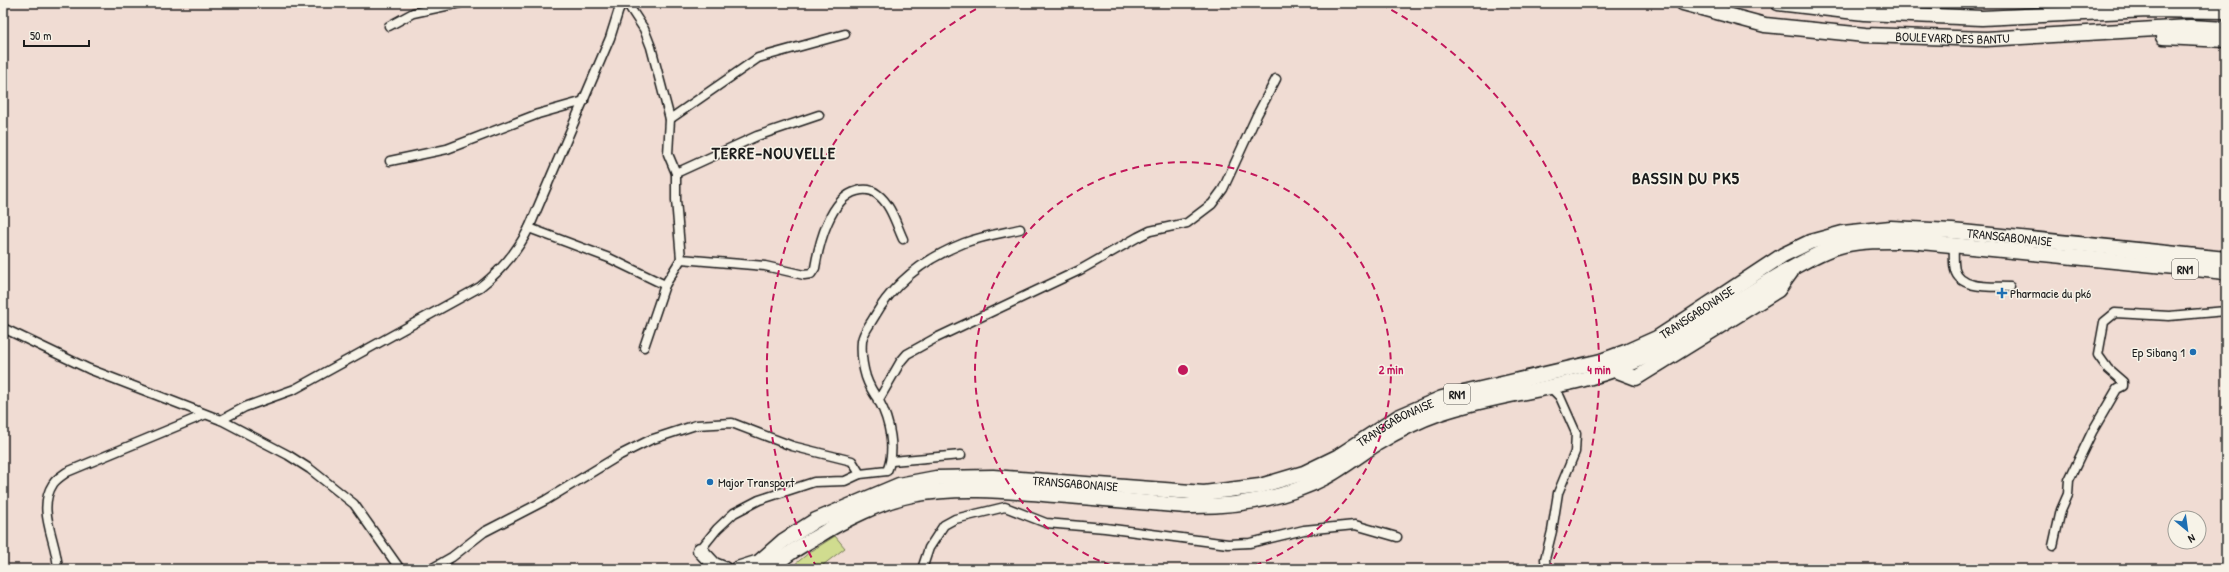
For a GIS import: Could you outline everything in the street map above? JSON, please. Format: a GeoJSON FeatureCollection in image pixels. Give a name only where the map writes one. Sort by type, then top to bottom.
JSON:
{"type":"FeatureCollection","features":[{"type":"Feature","properties":{"kind":"highway","name":"BOULEVARD DES BANTU"},"geometry":{"type":"LineString","coordinates":[[1683,3],[1765,25],[1865,35],[1986,39],[2110,33],[2190,27],[2226,29]]}},
{"type":"Feature","properties":{"kind":"highway","name":"BOULEVARD DES BANTU"},"geometry":{"type":"LineString","coordinates":[[1778,3],[1864,13],[1982,18],[2148,10],[2226,11]]}},
{"type":"Feature","properties":{"kind":"highway"},"geometry":{"type":"LineString","coordinates":[[2148,10],[2179,3]]}},
{"type":"Feature","properties":{"kind":"highway"},"geometry":{"type":"LineString","coordinates":[[2110,33],[2226,40]]}},
{"type":"Feature","properties":{"kind":"highway","name":"TRANSGABONAISE"},"geometry":{"type":"LineString","coordinates":[[737,569],[754,566],[783,541],[816,520],[899,485],[936,478],[993,477],[1204,493],[1235,490],[1281,481],[1322,465],[1377,429],[1425,404],[1457,394],[1601,361],[1628,352],[1657,338],[1783,255],[1810,242],[1843,234],[1891,228],[1938,230],[2226,259]]}},
{"type":"Feature","properties":{"kind":"highway","name":"TRANSGABONAISE"},"geometry":{"type":"LineString","coordinates":[[771,569],[781,559],[835,525],[855,515],[910,495],[959,489],[1008,491],[1185,506],[1236,505],[1260,500],[1309,485],[1328,476],[1395,433],[1439,414],[1466,405],[1550,387],[1616,370],[1667,345],[1794,267],[1822,253],[1843,245],[1873,241],[1910,241],[2226,272]]}},
{"type":"Feature","properties":{"kind":"highway"},"geometry":{"type":"LineString","coordinates":[[2187,256],[2202,251],[2226,250]]}},
{"type":"Feature","properties":{"kind":"highway"},"geometry":{"type":"LineString","coordinates":[[700,550],[707,569]]}},
{"type":"Feature","properties":{"kind":"highway"},"geometry":{"type":"LineString","coordinates":[[700,550],[714,565],[724,569]]}},
{"type":"Feature","properties":{"kind":"street"},"geometry":{"type":"LineString","coordinates":[[389,26],[413,13],[460,3]]}},
{"type":"Feature","properties":{"kind":"street"},"geometry":{"type":"LineString","coordinates":[[221,420],[245,407],[295,389],[480,287],[507,263],[519,248],[530,228],[610,38],[621,3]]}},
{"type":"Feature","properties":{"kind":"street"},"geometry":{"type":"LineString","coordinates":[[627,3],[644,29],[651,47],[670,119],[668,154],[676,173],[676,200],[680,259],[665,285],[644,347]]}},
{"type":"Feature","properties":{"kind":"street"},"geometry":{"type":"LineString","coordinates":[[670,119],[758,58],[845,34]]}},
{"type":"Feature","properties":{"kind":"street"},"geometry":{"type":"LineString","coordinates":[[878,401],[901,361],[907,354],[1080,270],[1150,231],[1187,223],[1207,208],[1223,189],[1257,115],[1276,79]]}},
{"type":"Feature","properties":{"kind":"street"},"geometry":{"type":"LineString","coordinates":[[390,161],[447,149],[538,114],[584,101]]}},
{"type":"Feature","properties":{"kind":"street"},"geometry":{"type":"LineString","coordinates":[[676,173],[757,136],[820,115]]}},
{"type":"Feature","properties":{"kind":"street"},"geometry":{"type":"LineString","coordinates":[[680,259],[765,266],[804,275],[811,274],[815,268],[830,216],[841,200],[851,193],[862,190],[870,190],[878,194],[886,204],[903,239]]}},
{"type":"Feature","properties":{"kind":"street"},"geometry":{"type":"LineString","coordinates":[[530,228],[609,258],[665,285]]}},
{"type":"Feature","properties":{"kind":"street"},"geometry":{"type":"LineString","coordinates":[[700,550],[717,529],[734,513],[759,500],[814,482],[845,481],[860,474],[887,471],[892,461],[889,428],[878,401],[866,378],[862,340],[880,306],[898,283],[924,265],[964,243],[1020,229]]}},
{"type":"Feature","properties":{"kind":"street"},"geometry":{"type":"LineString","coordinates":[[1954,245],[1954,269],[1962,281],[1968,284],[2010,287]]}},
{"type":"Feature","properties":{"kind":"street"},"geometry":{"type":"LineString","coordinates":[[2053,546],[2061,510],[2068,494],[2068,480],[2092,432],[2117,389],[2123,386],[2123,382],[2108,369],[2098,355],[2104,322],[2114,313],[2169,316],[2226,311]]}},
{"type":"Feature","properties":{"kind":"street"},"geometry":{"type":"LineString","coordinates":[[3,328],[88,369],[204,415],[221,420],[288,454],[338,490],[354,504],[366,519],[374,535],[400,569]]}},
{"type":"Feature","properties":{"kind":"street"},"geometry":{"type":"LineString","coordinates":[[1546,569],[1545,559],[1552,531],[1558,493],[1575,452],[1576,433],[1560,397],[1550,387]]}},
{"type":"Feature","properties":{"kind":"street"},"geometry":{"type":"LineString","coordinates":[[58,569],[46,513],[46,499],[53,483],[67,472],[204,415]]}},
{"type":"Feature","properties":{"kind":"street"},"geometry":{"type":"LineString","coordinates":[[431,569],[452,557],[484,532],[546,500],[620,455],[650,440],[696,425],[732,423],[746,427],[792,446],[852,461],[860,474]]}},
{"type":"Feature","properties":{"kind":"street"},"geometry":{"type":"LineString","coordinates":[[892,461],[961,455]]}},
{"type":"Feature","properties":{"kind":"street"},"geometry":{"type":"LineString","coordinates":[[1005,507],[1008,491]]}},
{"type":"Feature","properties":{"kind":"street"},"geometry":{"type":"LineString","coordinates":[[922,569],[929,548],[944,525],[955,519],[1005,507],[1046,523],[1105,528],[1228,544],[1250,543],[1304,530],[1355,525],[1397,537]]}},
{"type":"Feature","properties":{"kind":"green space"},"geometry":{"type":"Polygon","coordinates":[[[835,536],[845,548],[823,565],[826,569],[789,569],[810,552],[835,536]]]}},
{"type":"Feature","properties":{"kind":"place","name":"Pharmacie du pk6"},"geometry":{"type":"Point","coordinates":[2002,293]}},
{"type":"Feature","properties":{"kind":"place","name":"Ep Sibang 1"},"geometry":{"type":"Point","coordinates":[2193,352]}},
{"type":"Feature","properties":{"kind":"place","name":"Major Transport"},"geometry":{"type":"Point","coordinates":[710,482]}},
{"type":"Feature","properties":{"kind":"district","name":"TERRE-NOUVELLE"},"geometry":{"type":"Point","coordinates":[774,152]}},
{"type":"Feature","properties":{"kind":"district","name":"BASSIN DU PK5"},"geometry":{"type":"Point","coordinates":[1686,177]}}]}
